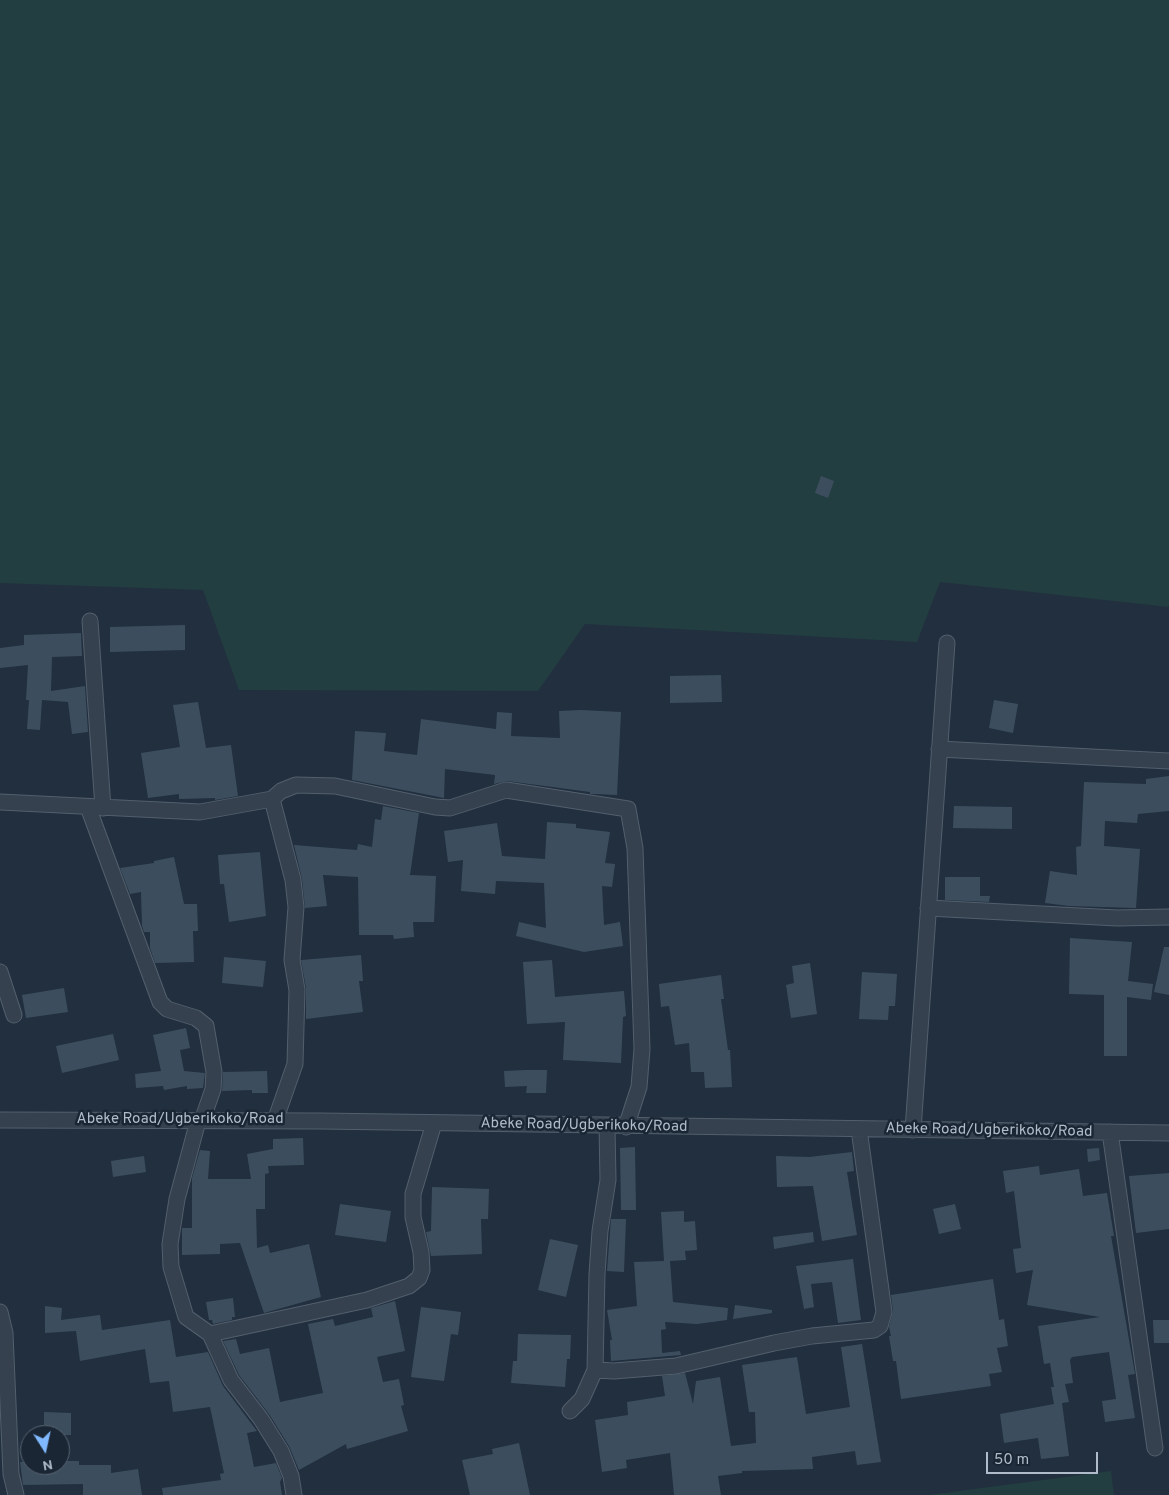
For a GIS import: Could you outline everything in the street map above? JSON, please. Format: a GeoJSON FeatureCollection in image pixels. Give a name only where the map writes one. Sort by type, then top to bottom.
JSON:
{"type":"FeatureCollection","features":[{"type":"Feature","properties":{"kind":"street"},"geometry":{"type":"LineString","coordinates":[[90,621],[96,808],[160,1002],[167,1009],[196,1018],[206,1026],[214,1072],[213,1089],[200,1121],[177,1199],[170,1244],[171,1267],[186,1317],[210,1334],[231,1380],[261,1419],[281,1451],[291,1476],[294,1495]]}},
{"type":"Feature","properties":{"kind":"street"},"geometry":{"type":"LineString","coordinates":[[913,1130],[947,642]]}},
{"type":"Feature","properties":{"kind":"street"},"geometry":{"type":"LineString","coordinates":[[939,749],[1169,761]]}},
{"type":"Feature","properties":{"kind":"street"},"geometry":{"type":"LineString","coordinates":[[0,802],[200,812],[272,799],[281,790],[296,785],[335,786],[435,807],[450,808],[506,790],[628,809],[635,848],[642,1049],[639,1087],[626,1127]]}},
{"type":"Feature","properties":{"kind":"street"},"geometry":{"type":"LineString","coordinates":[[272,799],[293,880],[296,907],[292,960],[297,990],[295,1064],[275,1121]]}},
{"type":"Feature","properties":{"kind":"street"},"geometry":{"type":"LineString","coordinates":[[928,908],[1117,918],[1169,917]]}},
{"type":"Feature","properties":{"kind":"street"},"geometry":{"type":"LineString","coordinates":[[0,972],[14,1015]]}},
{"type":"Feature","properties":{"kind":"street","name":"Abeke Road/Ugberikoko/Road"},"geometry":{"type":"LineString","coordinates":[[0,1120],[275,1121],[1169,1133]]}},
{"type":"Feature","properties":{"kind":"street"},"geometry":{"type":"LineString","coordinates":[[210,1334],[367,1300],[409,1286],[419,1278],[422,1270],[422,1252],[413,1217],[412,1194],[434,1123]]}},
{"type":"Feature","properties":{"kind":"street"},"geometry":{"type":"LineString","coordinates":[[570,1411],[582,1399],[595,1370],[597,1274],[600,1231],[608,1180],[607,1126]]}},
{"type":"Feature","properties":{"kind":"street"},"geometry":{"type":"LineString","coordinates":[[595,1370],[614,1371],[676,1366],[774,1343],[812,1336],[874,1330],[880,1326],[884,1312],[859,1129]]}},
{"type":"Feature","properties":{"kind":"street"},"geometry":{"type":"LineString","coordinates":[[1110,1132],[1154,1448]]}},
{"type":"Feature","properties":{"kind":"street"},"geometry":{"type":"LineString","coordinates":[[0,1312],[5,1333],[11,1474],[16,1495]]}},
{"type":"Feature","properties":{"kind":"green space"},"geometry":{"type":"Polygon","coordinates":[[[0,0],[1169,0],[1169,607],[940,582],[917,642],[585,624],[538,691],[239,690],[203,590],[0,583],[0,0]]]}},
{"type":"Feature","properties":{"kind":"green space"},"geometry":{"type":"Polygon","coordinates":[[[1111,1471],[1114,1495],[929,1495],[1111,1471]]]}},
{"type":"Feature","properties":{"kind":"building"},"geometry":{"type":"Polygon","coordinates":[[[821,476],[834,481],[828,498],[815,493],[821,476]]]}},
{"type":"Feature","properties":{"kind":"building"},"geometry":{"type":"Polygon","coordinates":[[[185,625],[185,650],[110,652],[110,627],[185,625]]]}},
{"type":"Feature","properties":{"kind":"building"},"geometry":{"type":"Polygon","coordinates":[[[81,633],[82,656],[52,657],[51,691],[85,686],[88,732],[72,734],[68,702],[42,700],[40,730],[27,729],[29,700],[26,700],[28,665],[0,668],[0,648],[24,645],[24,635],[81,633]]]}},
{"type":"Feature","properties":{"kind":"building"},"geometry":{"type":"Polygon","coordinates":[[[721,675],[722,702],[670,703],[670,676],[721,675]]]}},
{"type":"Feature","properties":{"kind":"building"},"geometry":{"type":"Polygon","coordinates":[[[994,700],[1018,704],[1013,733],[989,728],[994,700]]]}},
{"type":"Feature","properties":{"kind":"building"},"geometry":{"type":"Polygon","coordinates":[[[198,702],[206,748],[231,745],[238,796],[215,800],[215,798],[179,799],[179,794],[148,798],[141,753],[180,747],[173,705],[198,702]]]}},
{"type":"Feature","properties":{"kind":"building"},"geometry":{"type":"Polygon","coordinates":[[[559,711],[621,712],[617,795],[590,794],[590,792],[507,781],[494,784],[495,775],[445,769],[444,798],[352,780],[355,731],[386,733],[384,751],[417,755],[421,719],[496,729],[497,712],[512,713],[511,736],[560,738],[559,711]]]}},
{"type":"Feature","properties":{"kind":"building"},"geometry":{"type":"Polygon","coordinates":[[[1169,776],[1169,811],[1138,814],[1137,823],[1105,821],[1104,846],[1140,849],[1136,908],[1069,906],[1045,903],[1050,871],[1077,875],[1076,847],[1081,846],[1084,782],[1146,784],[1146,779],[1169,776]]]}},
{"type":"Feature","properties":{"kind":"building"},"geometry":{"type":"Polygon","coordinates":[[[383,806],[419,813],[410,875],[436,876],[434,922],[413,922],[414,937],[394,939],[393,935],[359,935],[358,877],[323,875],[327,906],[305,908],[302,879],[294,845],[357,850],[358,844],[372,847],[375,819],[381,820],[383,806]]]}},
{"type":"Feature","properties":{"kind":"building"},"geometry":{"type":"Polygon","coordinates":[[[954,806],[1012,807],[1012,829],[953,828],[954,806]]]}},
{"type":"Feature","properties":{"kind":"building"},"geometry":{"type":"Polygon","coordinates":[[[547,822],[576,824],[576,828],[610,832],[605,863],[615,864],[612,887],[602,886],[604,925],[620,922],[623,946],[584,952],[516,936],[519,922],[546,928],[544,883],[496,881],[495,894],[461,891],[463,860],[448,862],[444,831],[497,823],[502,856],[545,859],[547,822]]]}},
{"type":"Feature","properties":{"kind":"building"},"geometry":{"type":"Polygon","coordinates":[[[260,852],[266,916],[229,922],[224,884],[220,884],[218,855],[260,852]]]}},
{"type":"Feature","properties":{"kind":"building"},"geometry":{"type":"Polygon","coordinates":[[[174,857],[184,904],[197,904],[198,931],[193,931],[194,962],[155,963],[150,948],[150,932],[144,932],[142,926],[141,892],[130,894],[120,868],[154,863],[154,861],[174,857]]]}},
{"type":"Feature","properties":{"kind":"building"},"geometry":{"type":"Polygon","coordinates":[[[945,877],[980,877],[980,896],[990,896],[989,902],[945,900],[945,877]]]}},
{"type":"Feature","properties":{"kind":"building"},"geometry":{"type":"Polygon","coordinates":[[[1070,938],[1132,942],[1128,981],[1153,984],[1151,1000],[1127,997],[1127,1056],[1104,1056],[1104,995],[1069,994],[1070,938]]]}},
{"type":"Feature","properties":{"kind":"building"},"geometry":{"type":"Polygon","coordinates":[[[1164,947],[1169,947],[1169,995],[1154,992],[1164,947]]]}},
{"type":"Feature","properties":{"kind":"building"},"geometry":{"type":"Polygon","coordinates":[[[361,955],[363,981],[359,981],[363,1012],[306,1019],[306,988],[301,960],[361,955]]]}},
{"type":"Feature","properties":{"kind":"building"},"geometry":{"type":"Polygon","coordinates":[[[224,957],[266,961],[263,987],[222,983],[224,957]]]}},
{"type":"Feature","properties":{"kind":"building"},"geometry":{"type":"Polygon","coordinates":[[[552,960],[555,997],[624,991],[626,1016],[623,1017],[621,1063],[563,1060],[565,1022],[527,1024],[523,962],[552,960]]]}},
{"type":"Feature","properties":{"kind":"building"},"geometry":{"type":"Polygon","coordinates":[[[810,963],[817,1014],[791,1018],[786,985],[794,983],[792,966],[810,963]]]}},
{"type":"Feature","properties":{"kind":"building"},"geometry":{"type":"Polygon","coordinates":[[[862,972],[897,974],[895,1006],[889,1006],[888,1020],[859,1019],[862,972]]]}},
{"type":"Feature","properties":{"kind":"building"},"geometry":{"type":"Polygon","coordinates":[[[721,975],[724,999],[721,999],[728,1050],[730,1050],[732,1087],[705,1088],[704,1072],[691,1072],[689,1043],[675,1045],[669,1006],[661,1007],[659,984],[721,975]]]}},
{"type":"Feature","properties":{"kind":"building"},"geometry":{"type":"Polygon","coordinates":[[[64,988],[68,1012],[26,1018],[22,995],[64,988]]]}},
{"type":"Feature","properties":{"kind":"building"},"geometry":{"type":"Polygon","coordinates":[[[186,1028],[190,1048],[180,1050],[184,1071],[205,1073],[203,1088],[187,1089],[187,1086],[164,1090],[163,1086],[136,1088],[135,1074],[161,1071],[153,1035],[186,1028]]]}},
{"type":"Feature","properties":{"kind":"building"},"geometry":{"type":"Polygon","coordinates":[[[113,1034],[119,1060],[62,1073],[56,1046],[113,1034]]]}},
{"type":"Feature","properties":{"kind":"building"},"geometry":{"type":"Polygon","coordinates":[[[547,1070],[546,1093],[526,1093],[527,1086],[505,1087],[504,1071],[547,1070]]]}},
{"type":"Feature","properties":{"kind":"building"},"geometry":{"type":"Polygon","coordinates":[[[267,1071],[268,1093],[252,1093],[252,1090],[222,1091],[223,1072],[267,1071]]]}},
{"type":"Feature","properties":{"kind":"building"},"geometry":{"type":"Polygon","coordinates":[[[303,1138],[304,1165],[268,1166],[269,1173],[265,1174],[265,1209],[256,1209],[257,1248],[268,1245],[270,1253],[309,1244],[321,1297],[264,1313],[240,1243],[220,1244],[220,1254],[182,1255],[182,1228],[192,1228],[192,1178],[200,1150],[210,1151],[208,1179],[251,1179],[247,1154],[273,1149],[273,1139],[303,1138]]]}},
{"type":"Feature","properties":{"kind":"building"},"geometry":{"type":"Polygon","coordinates":[[[635,1147],[636,1210],[621,1210],[620,1148],[635,1147]]]}},
{"type":"Feature","properties":{"kind":"building"},"geometry":{"type":"Polygon","coordinates":[[[1099,1148],[1100,1160],[1088,1162],[1087,1149],[1099,1148]]]}},
{"type":"Feature","properties":{"kind":"building"},"geometry":{"type":"Polygon","coordinates":[[[852,1152],[854,1171],[847,1172],[857,1235],[822,1241],[813,1186],[777,1187],[776,1156],[809,1157],[852,1152]]]}},
{"type":"Feature","properties":{"kind":"building"},"geometry":{"type":"Polygon","coordinates":[[[144,1156],[146,1172],[113,1177],[111,1161],[144,1156]]]}},
{"type":"Feature","properties":{"kind":"building"},"geometry":{"type":"Polygon","coordinates":[[[1039,1166],[1040,1175],[1079,1169],[1083,1196],[1107,1193],[1114,1236],[1111,1236],[1135,1374],[1128,1375],[1135,1418],[1105,1422],[1102,1401],[1116,1399],[1109,1352],[1072,1357],[1070,1360],[1073,1383],[1065,1384],[1069,1402],[1062,1403],[1069,1456],[1041,1459],[1038,1438],[1004,1443],[1000,1414],[1054,1404],[1051,1387],[1054,1387],[1050,1363],[1044,1364],[1038,1326],[1100,1317],[1027,1305],[1033,1270],[1016,1273],[1013,1249],[1021,1248],[1014,1191],[1006,1193],[1003,1171],[1039,1166]]]}},
{"type":"Feature","properties":{"kind":"building"},"geometry":{"type":"Polygon","coordinates":[[[1169,1173],[1169,1229],[1136,1233],[1129,1176],[1169,1173]]]}},
{"type":"Feature","properties":{"kind":"building"},"geometry":{"type":"Polygon","coordinates":[[[432,1187],[489,1189],[488,1219],[481,1219],[482,1254],[431,1256],[426,1232],[431,1231],[432,1187]]]}},
{"type":"Feature","properties":{"kind":"building"},"geometry":{"type":"Polygon","coordinates":[[[340,1204],[391,1211],[386,1242],[335,1235],[340,1204]]]}},
{"type":"Feature","properties":{"kind":"building"},"geometry":{"type":"Polygon","coordinates":[[[955,1204],[961,1229],[939,1234],[933,1209],[955,1204]]]}},
{"type":"Feature","properties":{"kind":"building"},"geometry":{"type":"Polygon","coordinates":[[[684,1211],[684,1222],[695,1221],[697,1250],[685,1251],[686,1260],[670,1261],[673,1302],[728,1308],[727,1320],[697,1324],[665,1322],[666,1329],[661,1330],[662,1353],[680,1351],[681,1355],[611,1361],[610,1340],[612,1340],[607,1310],[637,1306],[634,1262],[664,1261],[661,1212],[684,1211]]]}},
{"type":"Feature","properties":{"kind":"building"},"geometry":{"type":"Polygon","coordinates":[[[611,1219],[626,1219],[624,1272],[607,1271],[611,1219]]]}},
{"type":"Feature","properties":{"kind":"building"},"geometry":{"type":"Polygon","coordinates":[[[813,1232],[814,1242],[774,1249],[773,1237],[813,1232]]]}},
{"type":"Feature","properties":{"kind":"building"},"geometry":{"type":"Polygon","coordinates":[[[550,1239],[578,1245],[566,1297],[538,1290],[550,1239]]]}},
{"type":"Feature","properties":{"kind":"building"},"geometry":{"type":"Polygon","coordinates":[[[853,1259],[861,1320],[838,1323],[832,1282],[811,1284],[814,1307],[804,1309],[796,1266],[853,1259]]]}},
{"type":"Feature","properties":{"kind":"building"},"geometry":{"type":"Polygon","coordinates":[[[993,1279],[999,1320],[1004,1319],[1008,1346],[997,1348],[1002,1372],[989,1374],[991,1386],[901,1399],[896,1361],[893,1361],[889,1336],[891,1336],[889,1327],[893,1311],[891,1295],[993,1279]]]}},
{"type":"Feature","properties":{"kind":"building"},"geometry":{"type":"Polygon","coordinates":[[[233,1298],[235,1317],[232,1317],[232,1320],[213,1324],[212,1320],[209,1320],[206,1302],[233,1298]]]}},
{"type":"Feature","properties":{"kind":"building"},"geometry":{"type":"Polygon","coordinates":[[[395,1301],[405,1351],[377,1357],[383,1382],[399,1379],[404,1405],[401,1406],[408,1431],[347,1449],[346,1444],[299,1470],[289,1446],[269,1414],[239,1375],[223,1341],[236,1339],[240,1354],[269,1348],[280,1402],[323,1393],[308,1324],[333,1319],[335,1326],[373,1317],[371,1308],[395,1301]]]}},
{"type":"Feature","properties":{"kind":"building"},"geometry":{"type":"Polygon","coordinates":[[[735,1305],[772,1310],[772,1313],[733,1319],[735,1305]]]}},
{"type":"Feature","properties":{"kind":"building"},"geometry":{"type":"Polygon","coordinates":[[[45,1306],[62,1308],[61,1320],[100,1315],[102,1330],[170,1320],[176,1357],[208,1352],[223,1386],[257,1431],[247,1433],[254,1467],[276,1463],[282,1478],[280,1482],[282,1495],[163,1495],[162,1488],[221,1480],[220,1474],[224,1473],[210,1407],[173,1412],[169,1381],[150,1383],[145,1349],[80,1361],[76,1331],[45,1333],[45,1306]]]}},
{"type":"Feature","properties":{"kind":"building"},"geometry":{"type":"Polygon","coordinates":[[[421,1307],[461,1312],[458,1335],[451,1334],[444,1381],[411,1377],[421,1307]]]}},
{"type":"Feature","properties":{"kind":"building"},"geometry":{"type":"Polygon","coordinates":[[[1153,1320],[1169,1320],[1169,1343],[1154,1343],[1153,1320]]]}},
{"type":"Feature","properties":{"kind":"building"},"geometry":{"type":"Polygon","coordinates":[[[518,1334],[571,1335],[570,1359],[567,1359],[565,1387],[511,1383],[513,1361],[517,1361],[518,1334]]]}},
{"type":"Feature","properties":{"kind":"building"},"geometry":{"type":"Polygon","coordinates":[[[862,1344],[881,1462],[857,1465],[855,1451],[812,1457],[813,1469],[742,1471],[742,1473],[718,1476],[721,1495],[674,1495],[670,1453],[626,1460],[627,1468],[602,1472],[595,1420],[628,1415],[627,1402],[665,1396],[662,1376],[685,1373],[693,1404],[696,1381],[720,1377],[731,1446],[756,1443],[755,1412],[749,1412],[742,1365],[797,1357],[806,1414],[850,1407],[841,1347],[862,1344]]]}},
{"type":"Feature","properties":{"kind":"building"},"geometry":{"type":"Polygon","coordinates":[[[44,1412],[71,1413],[71,1435],[70,1425],[44,1425],[44,1412]]]}},
{"type":"Feature","properties":{"kind":"building"},"geometry":{"type":"Polygon","coordinates":[[[519,1443],[530,1495],[470,1495],[462,1460],[493,1454],[492,1449],[519,1443]]]}},
{"type":"Feature","properties":{"kind":"building"},"geometry":{"type":"Polygon","coordinates":[[[70,1461],[79,1461],[79,1465],[111,1465],[111,1473],[138,1469],[142,1495],[83,1495],[83,1484],[23,1485],[22,1475],[70,1475],[70,1461]]]}}]}
